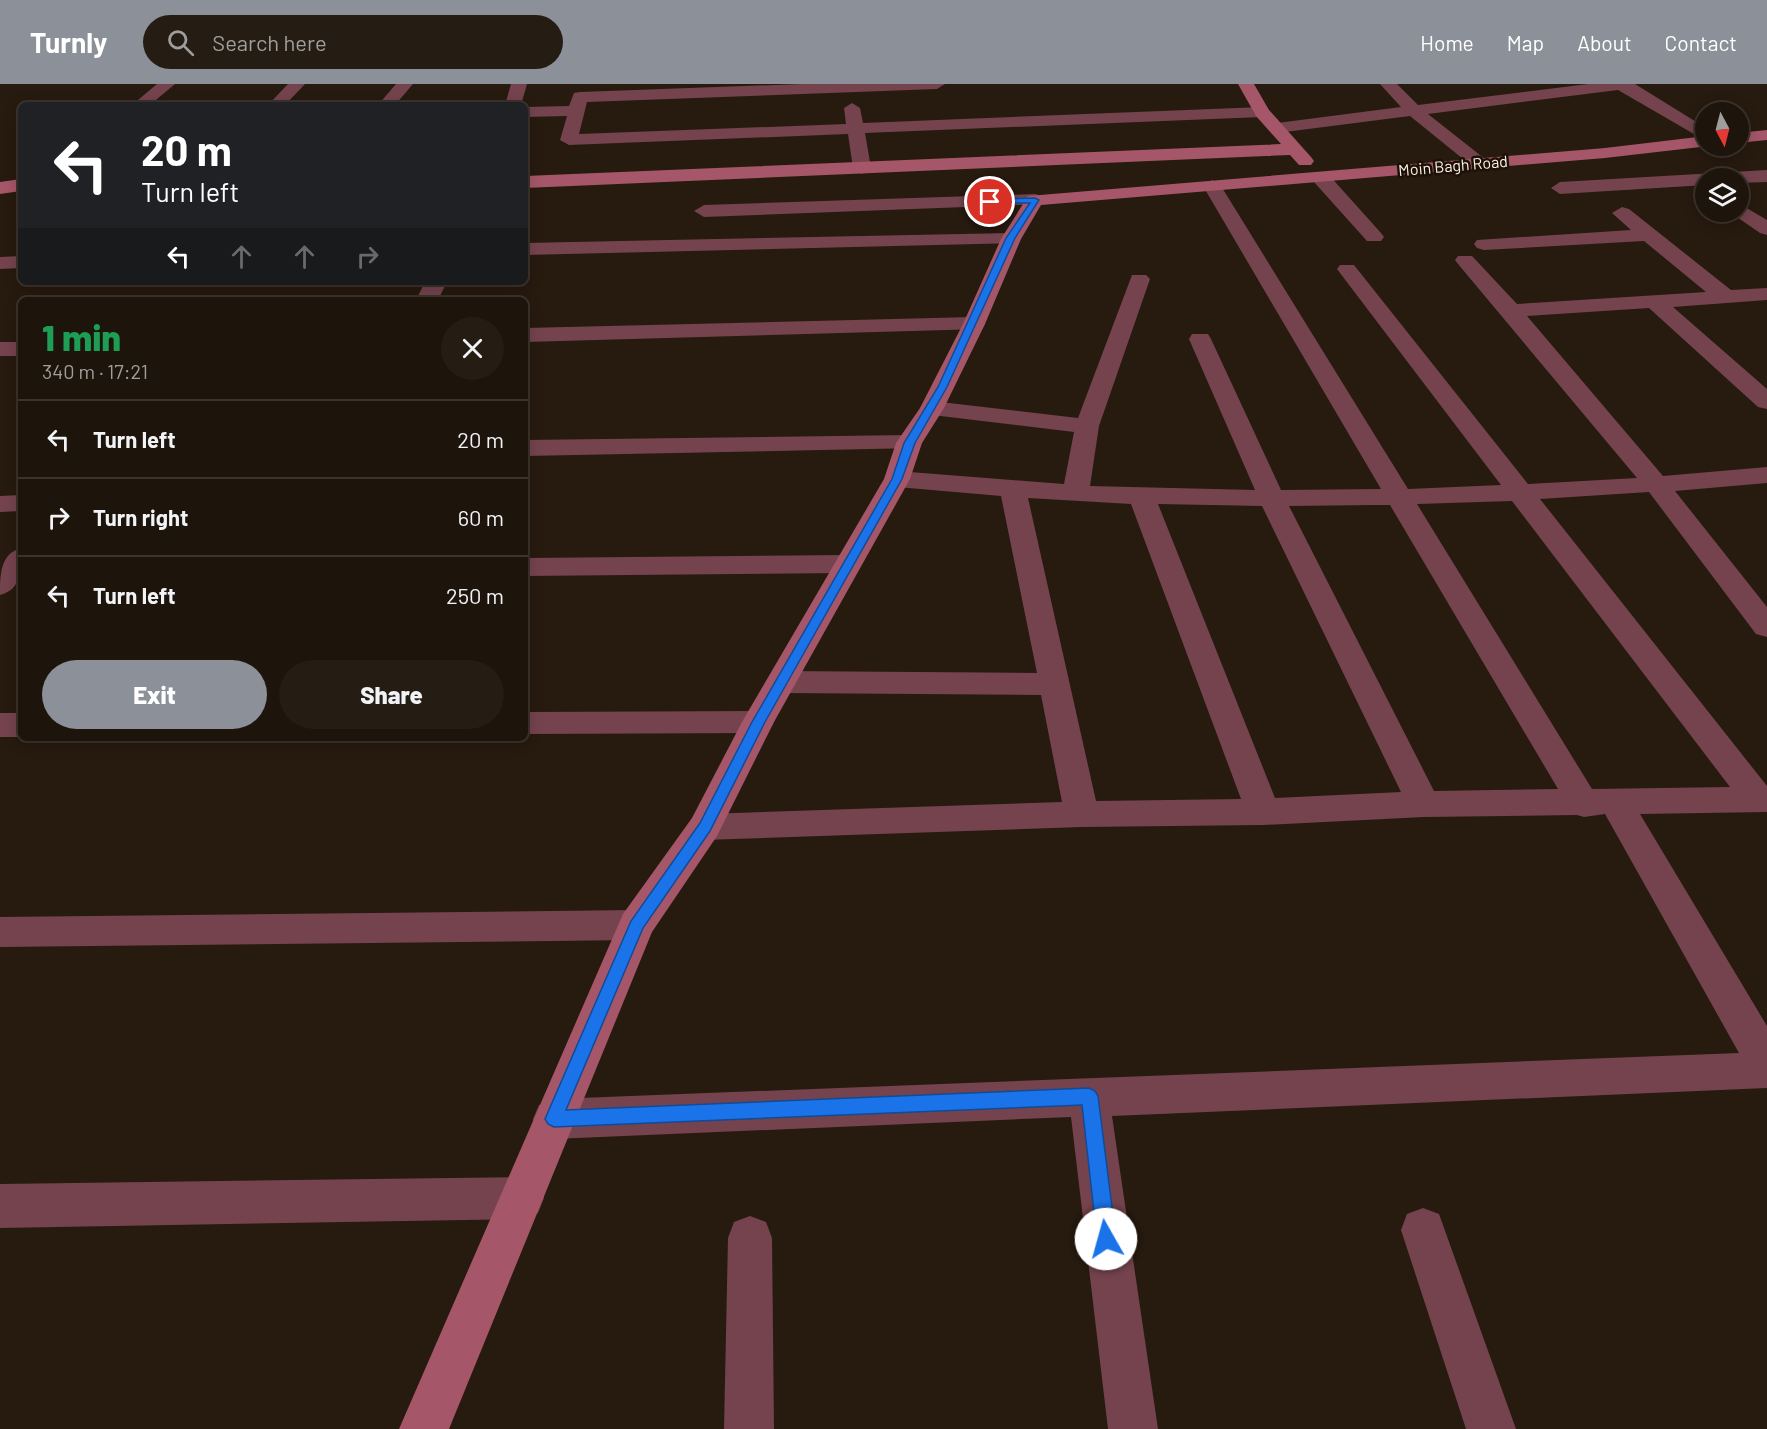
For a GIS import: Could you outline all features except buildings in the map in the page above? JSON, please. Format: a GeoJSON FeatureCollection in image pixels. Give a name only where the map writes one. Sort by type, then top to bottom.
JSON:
{"type":"FeatureCollection","features":[{"type":"Feature","properties":{"kind":"street"},"geometry":{"type":"LineString","coordinates":[[157,84],[167,84]]}},
{"type":"Feature","properties":{"kind":"street"},"geometry":{"type":"LineString","coordinates":[[144,102],[167,84]]}},
{"type":"Feature","properties":{"kind":"street"},"geometry":{"type":"LineString","coordinates":[[279,102],[297,84]]}},
{"type":"Feature","properties":{"kind":"street"},"geometry":{"type":"LineString","coordinates":[[389,102],[405,84]]}},
{"type":"Feature","properties":{"kind":"street"},"geometry":{"type":"LineString","coordinates":[[514,102],[519,84]]}},
{"type":"Feature","properties":{"kind":"street"},"geometry":{"type":"LineString","coordinates":[[937,84],[580,97],[569,140],[1262,112]]}},
{"type":"Feature","properties":{"kind":"street"},"geometry":{"type":"LineString","coordinates":[[1246,84],[1262,112],[1293,150],[1374,237]]}},
{"type":"Feature","properties":{"kind":"street"},"geometry":{"type":"LineString","coordinates":[[1388,84],[1416,113],[1479,163]]}},
{"type":"Feature","properties":{"kind":"street"},"geometry":{"type":"LineString","coordinates":[[1503,84],[1517,98]]}},
{"type":"Feature","properties":{"kind":"street"},"geometry":{"type":"LineString","coordinates":[[1277,128],[1416,113],[1622,84],[1695,129]]}},
{"type":"Feature","properties":{"kind":"street"},"geometry":{"type":"LineString","coordinates":[[846,86],[857,128],[862,168]]}},
{"type":"Feature","properties":{"kind":"street"},"geometry":{"type":"LineString","coordinates":[[528,112],[578,111]]}},
{"type":"Feature","properties":{"kind":"street"},"geometry":{"type":"LineString","coordinates":[[1749,137],[1767,135]]}},
{"type":"Feature","properties":{"kind":"street","name":"Moin Bagh Road"},"geometry":{"type":"LineString","coordinates":[[1035,200],[1321,178],[1605,153],[1695,142]]}},
{"type":"Feature","properties":{"kind":"street"},"geometry":{"type":"LineString","coordinates":[[528,183],[1293,150]]}},
{"type":"Feature","properties":{"kind":"street"},"geometry":{"type":"LineString","coordinates":[[1605,153],[1648,182]]}},
{"type":"Feature","properties":{"kind":"street"},"geometry":{"type":"LineString","coordinates":[[1749,177],[1767,176]]}},
{"type":"Feature","properties":{"kind":"street"},"geometry":{"type":"LineString","coordinates":[[1560,188],[1695,180]]}},
{"type":"Feature","properties":{"kind":"street"},"geometry":{"type":"LineString","coordinates":[[0,188],[18,185]]}},
{"type":"Feature","properties":{"kind":"street"},"geometry":{"type":"LineString","coordinates":[[1212,186],[1399,495],[1767,1063]]}},
{"type":"Feature","properties":{"kind":"street"},"geometry":{"type":"LineString","coordinates":[[704,211],[1035,200]]}},
{"type":"Feature","properties":{"kind":"street"},"geometry":{"type":"LineString","coordinates":[[424,1429],[636,925],[705,827],[758,722],[897,479],[909,443],[932,408],[974,324],[1011,238],[1035,200]]}},
{"type":"Feature","properties":{"kind":"street"},"geometry":{"type":"LineString","coordinates":[[1622,213],[1726,297]]}},
{"type":"Feature","properties":{"kind":"street"},"geometry":{"type":"LineString","coordinates":[[1749,217],[1767,229]]}},
{"type":"Feature","properties":{"kind":"street"},"geometry":{"type":"LineString","coordinates":[[1484,244],[1649,235]]}},
{"type":"Feature","properties":{"kind":"street"},"geometry":{"type":"LineString","coordinates":[[528,249],[1011,238]]}},
{"type":"Feature","properties":{"kind":"street"},"geometry":{"type":"LineString","coordinates":[[1466,260],[1657,485],[1762,617]]}},
{"type":"Feature","properties":{"kind":"street"},"geometry":{"type":"LineString","coordinates":[[0,263],[18,262]]}},
{"type":"Feature","properties":{"kind":"street"},"geometry":{"type":"LineString","coordinates":[[1347,269],[1762,799]]}},
{"type":"Feature","properties":{"kind":"street"},"geometry":{"type":"LineString","coordinates":[[1076,492],[1087,426],[1139,279]]}},
{"type":"Feature","properties":{"kind":"street"},"geometry":{"type":"LineString","coordinates":[[1511,311],[1767,294]]}},
{"type":"Feature","properties":{"kind":"street"},"geometry":{"type":"LineString","coordinates":[[1654,302],[1758,383],[1767,402]]}},
{"type":"Feature","properties":{"kind":"street"},"geometry":{"type":"LineString","coordinates":[[528,335],[974,324]]}},
{"type":"Feature","properties":{"kind":"street"},"geometry":{"type":"LineString","coordinates":[[1200,339],[1271,497],[1424,804]]}},
{"type":"Feature","properties":{"kind":"street"},"geometry":{"type":"LineString","coordinates":[[932,408],[1087,426]]}},
{"type":"Feature","properties":{"kind":"street"},"geometry":{"type":"LineString","coordinates":[[528,448],[909,443]]}},
{"type":"Feature","properties":{"kind":"street"},"geometry":{"type":"LineString","coordinates":[[897,479],[1013,489],[1141,496],[1271,497],[1522,492],[1657,485],[1767,475]]}},
{"type":"Feature","properties":{"kind":"street"},"geometry":{"type":"LineString","coordinates":[[1013,489],[1082,814]]}},
{"type":"Feature","properties":{"kind":"street"},"geometry":{"type":"LineString","coordinates":[[1141,496],[1263,812]]}},
{"type":"Feature","properties":{"kind":"street"},"geometry":{"type":"LineString","coordinates":[[0,504],[18,503]]}},
{"type":"Feature","properties":{"kind":"street"},"geometry":{"type":"LineString","coordinates":[[528,567],[848,564]]}},
{"type":"Feature","properties":{"kind":"street"},"geometry":{"type":"LineString","coordinates":[[782,682],[1055,684]]}},
{"type":"Feature","properties":{"kind":"street"},"geometry":{"type":"LineString","coordinates":[[528,723],[758,722]]}},
{"type":"Feature","properties":{"kind":"street"},"geometry":{"type":"LineString","coordinates":[[0,725],[18,725]]}},
{"type":"Feature","properties":{"kind":"street"},"geometry":{"type":"LineString","coordinates":[[705,827],[1082,814],[1263,812],[1424,804],[1600,804],[1762,799]]}},
{"type":"Feature","properties":{"kind":"street"},"geometry":{"type":"LineString","coordinates":[[0,932],[636,925]]}},
{"type":"Feature","properties":{"kind":"street"},"geometry":{"type":"LineString","coordinates":[[554,1119],[1767,1070]]}},
{"type":"Feature","properties":{"kind":"street"},"geometry":{"type":"LineString","coordinates":[[1089,1096],[1112,1286],[1133,1429]]}},
{"type":"Feature","properties":{"kind":"street"},"geometry":{"type":"LineString","coordinates":[[0,1206],[522,1198]]}},
{"type":"Feature","properties":{"kind":"street"},"geometry":{"type":"LineString","coordinates":[[1423,1230],[1491,1429]]}},
{"type":"Feature","properties":{"kind":"street"},"geometry":{"type":"LineString","coordinates":[[749,1429],[750,1238]]}},
{"type":"Feature","properties":{"kind":"route"},"geometry":{"type":"LineString","coordinates":[[990,202],[1035,200],[1011,238],[974,324],[932,408],[909,443],[897,479],[758,722],[705,827],[636,925],[554,1119],[1089,1096],[1106,1239]]}}]}
